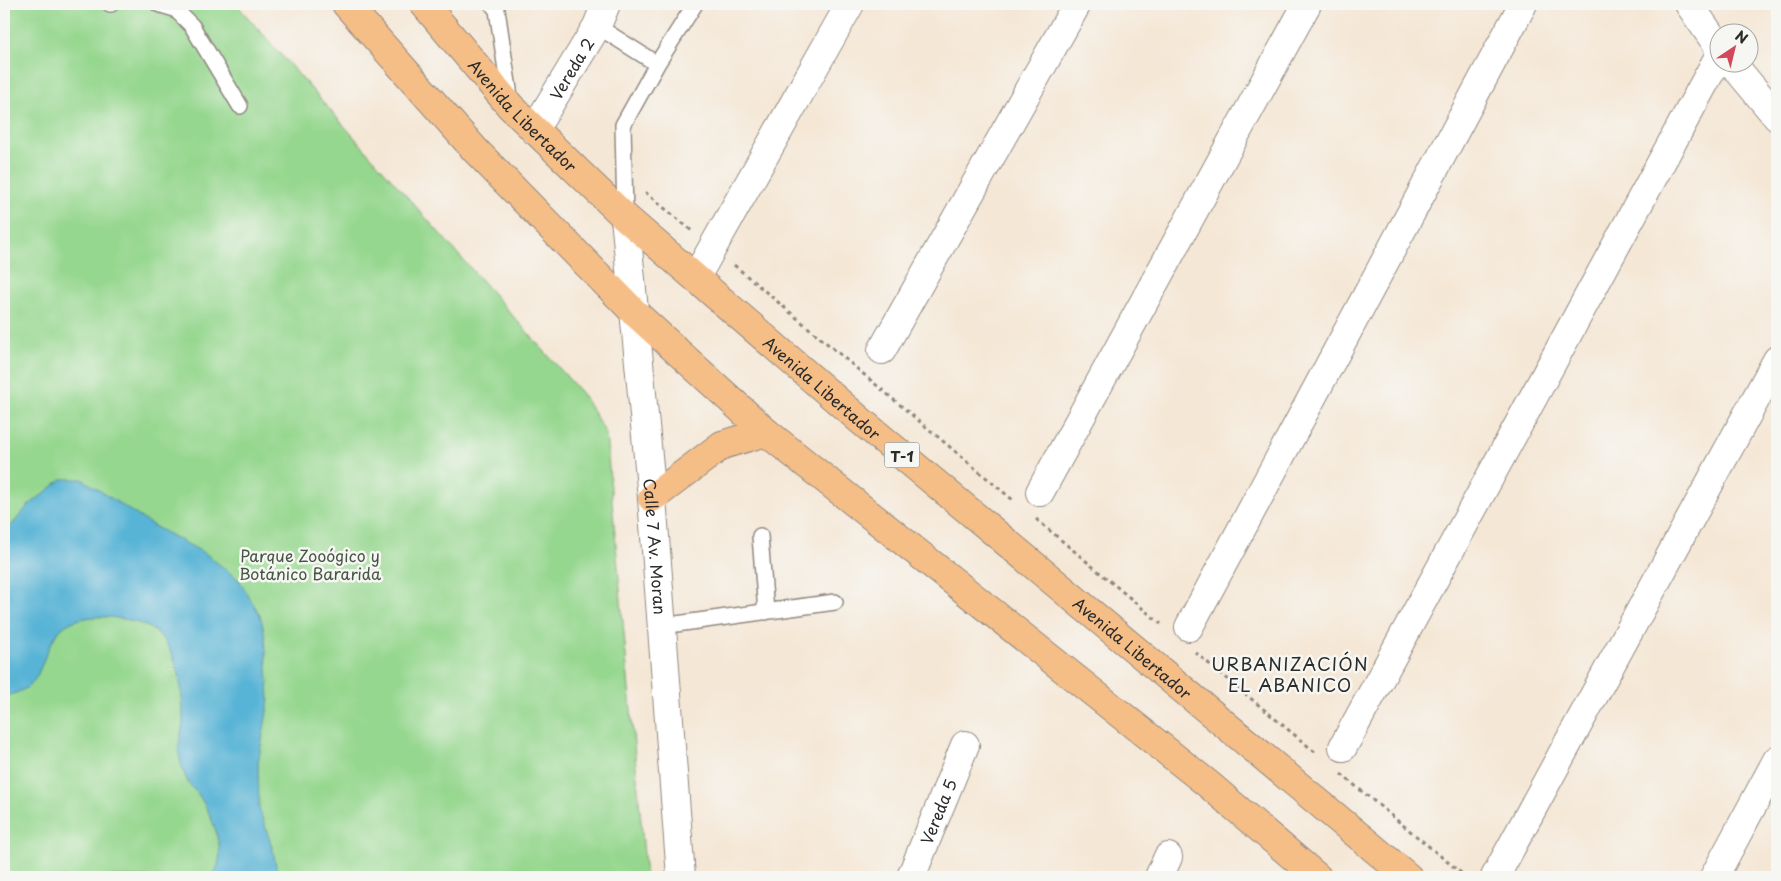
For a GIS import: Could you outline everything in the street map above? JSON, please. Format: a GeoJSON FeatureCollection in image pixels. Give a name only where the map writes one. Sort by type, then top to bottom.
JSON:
{"type":"FeatureCollection","features":[{"type":"Feature","properties":{"kind":"main road"},"geometry":{"type":"LineString","coordinates":[[346,4],[476,151],[634,312],[766,432],[1208,784],[1317,877]]}},
{"type":"Feature","properties":{"kind":"main road","name":"Avenida Libertador"},"geometry":{"type":"LineString","coordinates":[[424,4],[511,107],[625,217],[861,421],[1408,877]]}},
{"type":"Feature","properties":{"kind":"main road"},"geometry":{"type":"LineString","coordinates":[[652,498],[722,445],[766,432]]}},
{"type":"Feature","properties":{"kind":"street"},"geometry":{"type":"LineString","coordinates":[[696,277],[850,4]]}},
{"type":"Feature","properties":{"kind":"street"},"geometry":{"type":"LineString","coordinates":[[882,350],[1076,4]]}},
{"type":"Feature","properties":{"kind":"street"},"geometry":{"type":"LineString","coordinates":[[1030,498],[1307,4]]}},
{"type":"Feature","properties":{"kind":"street"},"geometry":{"type":"LineString","coordinates":[[1182,635],[1523,4]]}},
{"type":"Feature","properties":{"kind":"street"},"geometry":{"type":"LineString","coordinates":[[1689,4],[1708,32]]}},
{"type":"Feature","properties":{"kind":"street","name":"Vereda 2"},"geometry":{"type":"LineString","coordinates":[[534,130],[602,15]]}},
{"type":"Feature","properties":{"kind":"street"},"geometry":{"type":"LineString","coordinates":[[1334,758],[1710,72]]}},
{"type":"Feature","properties":{"kind":"street"},"geometry":{"type":"LineString","coordinates":[[1739,72],[1777,117]]}},
{"type":"Feature","properties":{"kind":"street","name":"Calle 7 Av. Moran"},"geometry":{"type":"LineString","coordinates":[[625,217],[652,498],[681,877]]}},
{"type":"Feature","properties":{"kind":"street"},"geometry":{"type":"LineString","coordinates":[[1495,877],[1777,360]]}},
{"type":"Feature","properties":{"kind":"street","name":"Vereda 5"},"geometry":{"type":"LineString","coordinates":[[911,877],[965,744]]}},
{"type":"Feature","properties":{"kind":"street"},"geometry":{"type":"LineString","coordinates":[[1714,877],[1777,760]]}},
{"type":"Feature","properties":{"kind":"lane"},"geometry":{"type":"LineString","coordinates":[[158,4],[175,9],[192,26],[240,106]]}},
{"type":"Feature","properties":{"kind":"lane"},"geometry":{"type":"LineString","coordinates":[[492,4],[497,10],[511,107]]}},
{"type":"Feature","properties":{"kind":"lane"},"geometry":{"type":"LineString","coordinates":[[625,217],[623,125],[695,4]]}},
{"type":"Feature","properties":{"kind":"lane"},"geometry":{"type":"LineString","coordinates":[[602,15],[658,64]]}},
{"type":"Feature","properties":{"kind":"lane"},"geometry":{"type":"LineString","coordinates":[[760,536],[766,612]]}},
{"type":"Feature","properties":{"kind":"lane"},"geometry":{"type":"LineString","coordinates":[[662,626],[835,602]]}},
{"type":"Feature","properties":{"kind":"path"},"geometry":{"type":"LineString","coordinates":[[625,217],[646,191],[713,248],[1030,498]]}},
{"type":"Feature","properties":{"kind":"path"},"geometry":{"type":"LineString","coordinates":[[1035,518],[1334,758],[1466,877]]}},
{"type":"Feature","properties":{"kind":"green space","name":"Parque Zooógico y Botánico Bararida"},"geometry":{"type":"Polygon","coordinates":[[[4,4],[236,4],[584,396],[606,434],[646,877],[4,877],[4,4]]]}},
{"type":"Feature","properties":{"kind":"water"},"geometry":{"type":"Polygon","coordinates":[[[62,479],[82,479],[152,525],[206,554],[239,580],[260,615],[265,635],[269,700],[258,763],[259,808],[273,850],[278,877],[210,877],[216,869],[219,859],[217,836],[203,802],[189,784],[182,768],[179,750],[183,720],[180,681],[172,654],[157,633],[146,626],[115,618],[92,617],[70,623],[62,628],[54,639],[38,675],[32,683],[22,690],[4,697],[4,534],[28,506],[62,479]]]}},
{"type":"Feature","properties":{"kind":"district","name":"URBANIZACIÓN EL ABANICO"},"geometry":{"type":"Point","coordinates":[1290,673]}}]}
